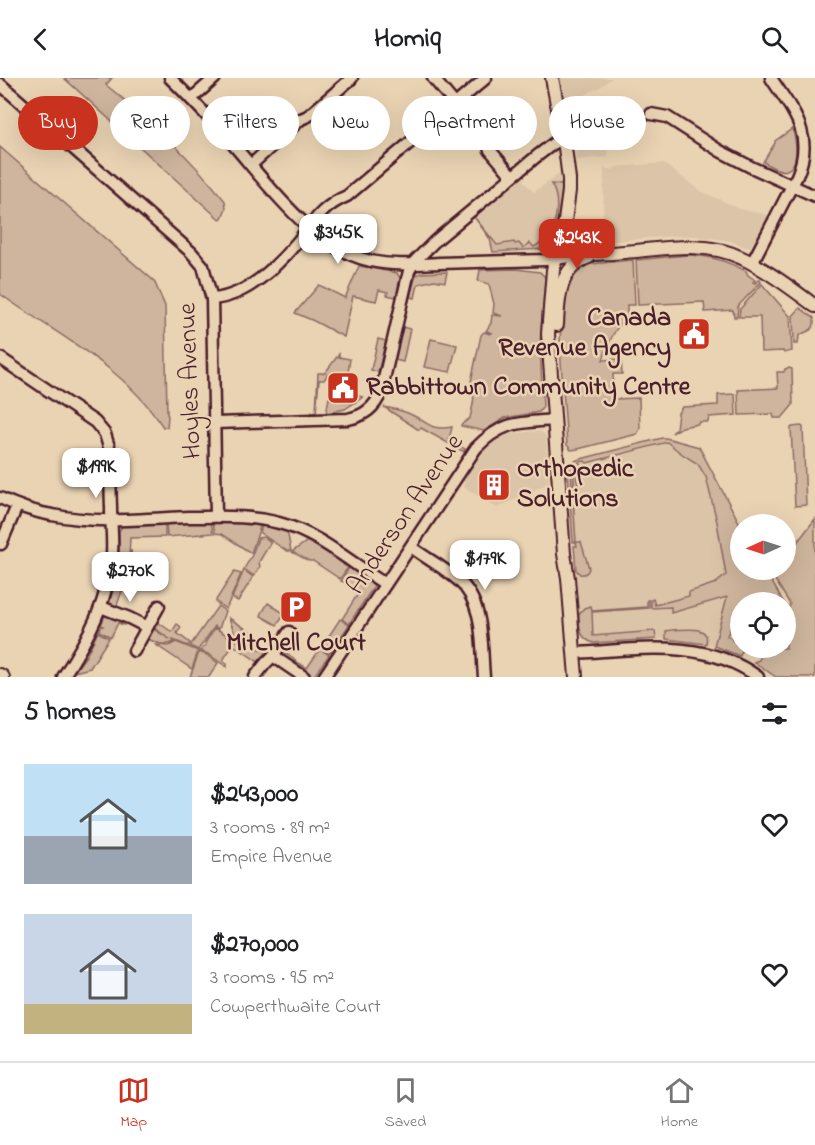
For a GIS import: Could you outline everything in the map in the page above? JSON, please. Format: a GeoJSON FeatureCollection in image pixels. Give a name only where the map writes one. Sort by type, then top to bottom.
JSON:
{"type":"FeatureCollection","features":[{"type":"Feature","properties":{"kind":"main road"},"geometry":{"type":"LineString","coordinates":[[552,78],[555,96]]}},
{"type":"Feature","properties":{"kind":"main road"},"geometry":{"type":"LineString","coordinates":[[565,150],[569,191],[565,221],[553,270],[548,334],[564,554],[576,677]]}},
{"type":"Feature","properties":{"kind":"main road"},"geometry":{"type":"LineString","coordinates":[[556,258],[693,247],[709,248],[730,253],[752,263],[815,306]]}},
{"type":"Feature","properties":{"kind":"main road"},"geometry":{"type":"LineString","coordinates":[[550,355],[556,339],[561,283],[574,266],[595,254]]}},
{"type":"Feature","properties":{"kind":"street"},"geometry":{"type":"LineString","coordinates":[[170,78],[309,227],[327,242],[357,257],[377,262],[412,264],[556,258]]}},
{"type":"Feature","properties":{"kind":"street"},"geometry":{"type":"LineString","coordinates":[[191,99],[214,78]]}},
{"type":"Feature","properties":{"kind":"street"},"geometry":{"type":"LineString","coordinates":[[250,165],[301,119],[308,116],[352,78]]}},
{"type":"Feature","properties":{"kind":"street"},"geometry":{"type":"LineString","coordinates":[[433,78],[449,96]]}},
{"type":"Feature","properties":{"kind":"street"},"geometry":{"type":"LineString","coordinates":[[465,96],[486,78]]}},
{"type":"Feature","properties":{"kind":"street"},"geometry":{"type":"LineString","coordinates":[[752,263],[793,185],[805,153],[805,141],[800,123],[771,78]]}},
{"type":"Feature","properties":{"kind":"street","name":"Hoyles Avenue"},"geometry":{"type":"LineString","coordinates":[[0,84],[194,255],[203,266],[212,299],[216,516]]}},
{"type":"Feature","properties":{"kind":"street"},"geometry":{"type":"LineString","coordinates":[[651,114],[667,117],[720,151],[815,196]]}},
{"type":"Feature","properties":{"kind":"street"},"geometry":{"type":"LineString","coordinates":[[215,423],[348,419],[369,411],[381,392],[412,264],[435,241],[549,147]]}},
{"type":"Feature","properties":{"kind":"street"},"geometry":{"type":"LineString","coordinates":[[212,299],[232,296],[260,278],[281,260],[315,218],[334,201],[347,196],[402,150]]}},
{"type":"Feature","properties":{"kind":"street"},"geometry":{"type":"LineString","coordinates":[[490,150],[512,176]]}},
{"type":"Feature","properties":{"kind":"street"},"geometry":{"type":"LineString","coordinates":[[0,358],[100,427],[109,447],[112,545],[110,566],[101,607],[87,639],[63,677]]}},
{"type":"Feature","properties":{"kind":"street","name":"Anderson Avenue"},"geometry":{"type":"LineString","coordinates":[[324,677],[476,448],[488,437],[510,424],[554,420]]}},
{"type":"Feature","properties":{"kind":"street"},"geometry":{"type":"LineString","coordinates":[[0,498],[17,506],[63,517],[111,520],[216,516],[253,518],[291,527],[316,539],[386,584]]}},
{"type":"Feature","properties":{"kind":"street"},"geometry":{"type":"LineString","coordinates":[[1,544],[17,506]]}},
{"type":"Feature","properties":{"kind":"street"},"geometry":{"type":"LineString","coordinates":[[411,547],[459,580],[472,597],[479,616],[484,677]]}},
{"type":"Feature","properties":{"kind":"street"},"geometry":{"type":"LineString","coordinates":[[134,651],[159,606]]}},
{"type":"Feature","properties":{"kind":"street"},"geometry":{"type":"LineString","coordinates":[[101,607],[147,627]]}},
{"type":"Feature","properties":{"kind":"street"},"geometry":{"type":"LineString","coordinates":[[255,677],[289,632]]}},
{"type":"Feature","properties":{"kind":"street"},"geometry":{"type":"LineString","coordinates":[[574,653],[662,648],[689,650],[726,659],[758,677]]}},
{"type":"Feature","properties":{"kind":"street"},"geometry":{"type":"LineString","coordinates":[[273,656],[304,677]]}},
{"type":"Feature","properties":{"kind":"shaded area"},"geometry":{"type":"Polygon","coordinates":[[[64,78],[112,78],[106,85],[120,96],[110,96],[110,120],[98,109],[98,96],[84,96],[64,78]]]}},
{"type":"Feature","properties":{"kind":"shaded area"},"geometry":{"type":"Polygon","coordinates":[[[560,78],[612,78],[584,96],[564,96],[560,78]]]}},
{"type":"Feature","properties":{"kind":"shaded area"},"geometry":{"type":"Polygon","coordinates":[[[792,129],[796,151],[791,167],[781,170],[763,162],[775,141],[792,129]]]}},
{"type":"Feature","properties":{"kind":"shaded area"},"geometry":{"type":"Polygon","coordinates":[[[0,147],[154,281],[165,306],[167,427],[163,427],[147,405],[109,369],[0,294],[0,147]]]}},
{"type":"Feature","properties":{"kind":"shaded area"},"geometry":{"type":"Polygon","coordinates":[[[143,150],[179,150],[225,201],[226,208],[222,218],[217,217],[143,150]]]}},
{"type":"Feature","properties":{"kind":"shaded area"},"geometry":{"type":"Polygon","coordinates":[[[575,150],[607,150],[608,157],[576,160],[575,150]]]}},
{"type":"Feature","properties":{"kind":"shaded area"},"geometry":{"type":"Polygon","coordinates":[[[663,163],[699,190],[740,209],[768,215],[752,246],[748,248],[731,241],[696,236],[600,242],[604,168],[614,170],[615,167],[663,163]]]}},
{"type":"Feature","properties":{"kind":"shaded area"},"geometry":{"type":"Polygon","coordinates":[[[562,172],[562,192],[558,216],[548,247],[493,252],[490,239],[475,218],[523,177],[524,182],[534,192],[562,172]]]}},
{"type":"Feature","properties":{"kind":"shaded area"},"geometry":{"type":"Polygon","coordinates":[[[551,184],[562,185],[562,190],[555,228],[547,248],[493,252],[490,239],[475,218],[497,245],[514,242],[519,243],[523,248],[530,243],[534,247],[551,229],[556,216],[556,196],[551,184]]]}},
{"type":"Feature","properties":{"kind":"shaded area"},"geometry":{"type":"Polygon","coordinates":[[[687,255],[710,257],[725,262],[746,271],[755,280],[753,282],[760,280],[761,282],[738,306],[737,317],[734,317],[733,310],[705,312],[704,302],[638,305],[636,260],[687,255]]]}},
{"type":"Feature","properties":{"kind":"shaded area"},"geometry":{"type":"Polygon","coordinates":[[[633,260],[635,305],[627,305],[627,318],[615,331],[603,360],[621,359],[622,374],[613,374],[614,399],[639,398],[640,429],[637,434],[571,450],[567,445],[561,362],[563,296],[573,275],[581,267],[633,260]]]}},
{"type":"Feature","properties":{"kind":"shaded area"},"geometry":{"type":"Polygon","coordinates":[[[359,266],[397,273],[400,278],[396,297],[379,290],[376,301],[353,296],[344,337],[295,313],[319,285],[345,298],[359,266]]]}},
{"type":"Feature","properties":{"kind":"shaded area"},"geometry":{"type":"Polygon","coordinates":[[[516,269],[540,272],[545,277],[540,345],[543,407],[539,412],[505,418],[484,431],[461,426],[470,418],[472,410],[474,398],[470,386],[481,335],[484,332],[492,333],[486,331],[491,323],[492,315],[502,316],[493,313],[494,304],[489,284],[478,281],[480,270],[516,269]]]}},
{"type":"Feature","properties":{"kind":"shaded area"},"geometry":{"type":"Polygon","coordinates":[[[447,272],[445,282],[434,280],[418,284],[415,298],[410,297],[416,275],[447,272]]]}},
{"type":"Feature","properties":{"kind":"shaded area"},"geometry":{"type":"Polygon","coordinates":[[[762,284],[790,316],[792,351],[761,352],[760,317],[739,317],[740,309],[762,284]]]}},
{"type":"Feature","properties":{"kind":"shaded area"},"geometry":{"type":"Polygon","coordinates":[[[800,308],[814,318],[814,323],[812,328],[799,336],[798,344],[794,344],[793,316],[800,308]]]}},
{"type":"Feature","properties":{"kind":"shaded area"},"geometry":{"type":"Polygon","coordinates":[[[402,327],[410,329],[403,362],[395,360],[402,327]]]}},
{"type":"Feature","properties":{"kind":"shaded area"},"geometry":{"type":"Polygon","coordinates":[[[378,339],[386,341],[378,372],[371,370],[378,339]]]}},
{"type":"Feature","properties":{"kind":"shaded area"},"geometry":{"type":"Polygon","coordinates":[[[431,339],[457,345],[450,372],[424,367],[431,339]]]}},
{"type":"Feature","properties":{"kind":"shaded area"},"geometry":{"type":"Polygon","coordinates":[[[339,354],[339,357],[350,359],[347,379],[343,378],[342,382],[332,380],[327,375],[324,380],[319,380],[316,413],[312,413],[316,412],[318,373],[325,373],[339,354]]]}},
{"type":"Feature","properties":{"kind":"shaded area"},"geometry":{"type":"Polygon","coordinates":[[[789,368],[792,369],[793,405],[782,418],[774,418],[773,414],[739,415],[738,390],[778,388],[777,372],[784,372],[789,368]]]}},
{"type":"Feature","properties":{"kind":"shaded area"},"geometry":{"type":"Polygon","coordinates":[[[735,394],[736,415],[709,417],[708,422],[682,427],[672,433],[676,429],[678,413],[682,407],[718,405],[718,395],[735,394]]]}},
{"type":"Feature","properties":{"kind":"shaded area"},"geometry":{"type":"Polygon","coordinates":[[[354,395],[363,397],[345,409],[326,413],[329,398],[352,403],[354,395]]]}},
{"type":"Feature","properties":{"kind":"shaded area"},"geometry":{"type":"Polygon","coordinates":[[[384,407],[405,412],[430,426],[452,427],[449,440],[465,449],[464,452],[421,428],[419,430],[384,407]]]}},
{"type":"Feature","properties":{"kind":"shaded area"},"geometry":{"type":"Polygon","coordinates":[[[803,427],[806,505],[795,506],[791,428],[803,427]]]}},
{"type":"Feature","properties":{"kind":"shaded area"},"geometry":{"type":"Polygon","coordinates":[[[538,431],[546,437],[549,483],[497,508],[463,486],[465,483],[463,481],[485,449],[494,441],[510,434],[538,431]]]}},
{"type":"Feature","properties":{"kind":"shaded area"},"geometry":{"type":"Polygon","coordinates":[[[662,438],[701,461],[730,540],[730,580],[740,580],[738,592],[730,592],[730,614],[716,646],[666,639],[591,642],[583,637],[580,631],[568,467],[577,460],[662,438]]]}},
{"type":"Feature","properties":{"kind":"shaded area"},"geometry":{"type":"Polygon","coordinates":[[[662,438],[699,447],[735,514],[730,514],[730,580],[771,580],[778,592],[730,592],[730,628],[727,636],[730,637],[730,652],[714,646],[727,597],[671,613],[671,607],[651,608],[653,599],[655,605],[689,596],[689,592],[716,583],[726,575],[706,477],[698,464],[667,442],[587,463],[579,462],[576,476],[579,487],[576,488],[574,471],[568,470],[569,466],[577,460],[662,438]]]}},
{"type":"Feature","properties":{"kind":"shaded area"},"geometry":{"type":"Polygon","coordinates":[[[568,473],[572,473],[575,493],[582,497],[573,498],[576,542],[573,542],[568,473]]]}},
{"type":"Feature","properties":{"kind":"shaded area"},"geometry":{"type":"Polygon","coordinates":[[[815,519],[815,677],[776,677],[754,662],[760,658],[796,658],[796,592],[783,592],[775,580],[796,580],[796,544],[815,519]]]}},
{"type":"Feature","properties":{"kind":"shaded area"},"geometry":{"type":"Polygon","coordinates":[[[211,522],[213,533],[167,537],[166,523],[211,522]]]}},
{"type":"Feature","properties":{"kind":"shaded area"},"geometry":{"type":"Polygon","coordinates":[[[213,522],[261,524],[251,553],[222,534],[215,533],[213,522]]]}},
{"type":"Feature","properties":{"kind":"shaded area"},"geometry":{"type":"Polygon","coordinates":[[[165,523],[165,537],[130,538],[129,557],[119,556],[119,531],[123,525],[165,523]]]}},
{"type":"Feature","properties":{"kind":"shaded area"},"geometry":{"type":"Polygon","coordinates":[[[262,524],[287,530],[291,551],[287,551],[260,533],[262,524]]]}},
{"type":"Feature","properties":{"kind":"shaded area"},"geometry":{"type":"Polygon","coordinates":[[[264,537],[271,542],[254,576],[244,569],[258,538],[264,537]]]}},
{"type":"Feature","properties":{"kind":"shaded area"},"geometry":{"type":"Polygon","coordinates":[[[309,540],[344,562],[345,566],[347,564],[349,566],[340,579],[313,561],[292,552],[309,540]]]}},
{"type":"Feature","properties":{"kind":"shaded area"},"geometry":{"type":"Polygon","coordinates":[[[576,542],[581,542],[589,568],[584,574],[576,570],[574,546],[577,546],[576,542]]]}},
{"type":"Feature","properties":{"kind":"shaded area"},"geometry":{"type":"Polygon","coordinates":[[[131,550],[132,557],[137,557],[138,560],[140,556],[151,556],[152,559],[141,560],[147,561],[142,590],[126,585],[131,550]]]}},
{"type":"Feature","properties":{"kind":"shaded area"},"geometry":{"type":"Polygon","coordinates":[[[119,557],[128,559],[124,585],[116,608],[109,605],[119,557]]]}},
{"type":"Feature","properties":{"kind":"shaded area"},"geometry":{"type":"Polygon","coordinates":[[[350,566],[367,577],[374,586],[349,624],[342,619],[359,592],[341,581],[350,566]]]}},
{"type":"Feature","properties":{"kind":"shaded area"},"geometry":{"type":"Polygon","coordinates":[[[244,570],[253,577],[238,601],[232,598],[244,570]]]}},
{"type":"Feature","properties":{"kind":"shaded area"},"geometry":{"type":"Polygon","coordinates":[[[234,572],[241,574],[226,609],[216,600],[234,572]]]}},
{"type":"Feature","properties":{"kind":"shaded area"},"geometry":{"type":"Polygon","coordinates":[[[647,600],[649,600],[649,608],[592,612],[593,636],[655,631],[656,639],[594,643],[585,639],[580,628],[579,614],[584,608],[591,606],[592,611],[647,607],[647,600]]]}},
{"type":"Feature","properties":{"kind":"shaded area"},"geometry":{"type":"Polygon","coordinates":[[[268,603],[285,614],[277,625],[261,616],[268,603]]]}},
{"type":"Feature","properties":{"kind":"shaded area"},"geometry":{"type":"Polygon","coordinates":[[[218,606],[225,611],[219,629],[215,626],[198,650],[190,646],[218,606]]]}},
{"type":"Feature","properties":{"kind":"shaded area"},"geometry":{"type":"Polygon","coordinates":[[[106,613],[127,621],[124,625],[118,623],[111,637],[99,631],[103,626],[101,625],[106,613]]]}},
{"type":"Feature","properties":{"kind":"shaded area"},"geometry":{"type":"Polygon","coordinates":[[[229,618],[257,636],[251,644],[236,637],[229,618]]]}},
{"type":"Feature","properties":{"kind":"shaded area"},"geometry":{"type":"Polygon","coordinates":[[[340,619],[349,625],[329,654],[321,648],[340,619]]]}},
{"type":"Feature","properties":{"kind":"shaded area"},"geometry":{"type":"Polygon","coordinates":[[[156,621],[172,632],[177,624],[180,626],[177,633],[190,643],[188,646],[173,640],[174,642],[171,643],[160,644],[147,638],[152,628],[171,640],[153,627],[156,621]]]}},
{"type":"Feature","properties":{"kind":"shaded area"},"geometry":{"type":"Polygon","coordinates":[[[215,628],[237,641],[270,653],[260,663],[233,645],[223,660],[227,667],[200,651],[215,628]]]}},
{"type":"Feature","properties":{"kind":"shaded area"},"geometry":{"type":"Polygon","coordinates":[[[666,631],[701,631],[707,638],[706,644],[666,639],[666,631]]]}},
{"type":"Feature","properties":{"kind":"shaded area"},"geometry":{"type":"Polygon","coordinates":[[[98,632],[109,638],[90,668],[74,672],[86,656],[98,632]]]}},
{"type":"Feature","properties":{"kind":"shaded area"},"geometry":{"type":"Polygon","coordinates":[[[293,634],[295,637],[285,653],[295,660],[294,663],[295,661],[307,668],[320,649],[329,655],[314,676],[311,676],[282,655],[293,634]]]}},
{"type":"Feature","properties":{"kind":"shaded area"},"geometry":{"type":"Polygon","coordinates":[[[176,642],[198,651],[192,669],[156,645],[169,646],[176,642]]]}},
{"type":"Feature","properties":{"kind":"shaded area"},"geometry":{"type":"Polygon","coordinates":[[[199,652],[218,663],[209,677],[190,677],[199,652]]]}},
{"type":"Feature","properties":{"kind":"place","name":"Canada Revenue Agency"},"geometry":{"type":"Point","coordinates":[694,334]}},
{"type":"Feature","properties":{"kind":"place","name":"Rabbittown Community Centre"},"geometry":{"type":"Point","coordinates":[343,388]}},
{"type":"Feature","properties":{"kind":"place","name":"Orthopedic Solutions"},"geometry":{"type":"Point","coordinates":[494,485]}},
{"type":"Feature","properties":{"kind":"place","name":"Mitchell Court"},"geometry":{"type":"Point","coordinates":[296,607]}}]}
